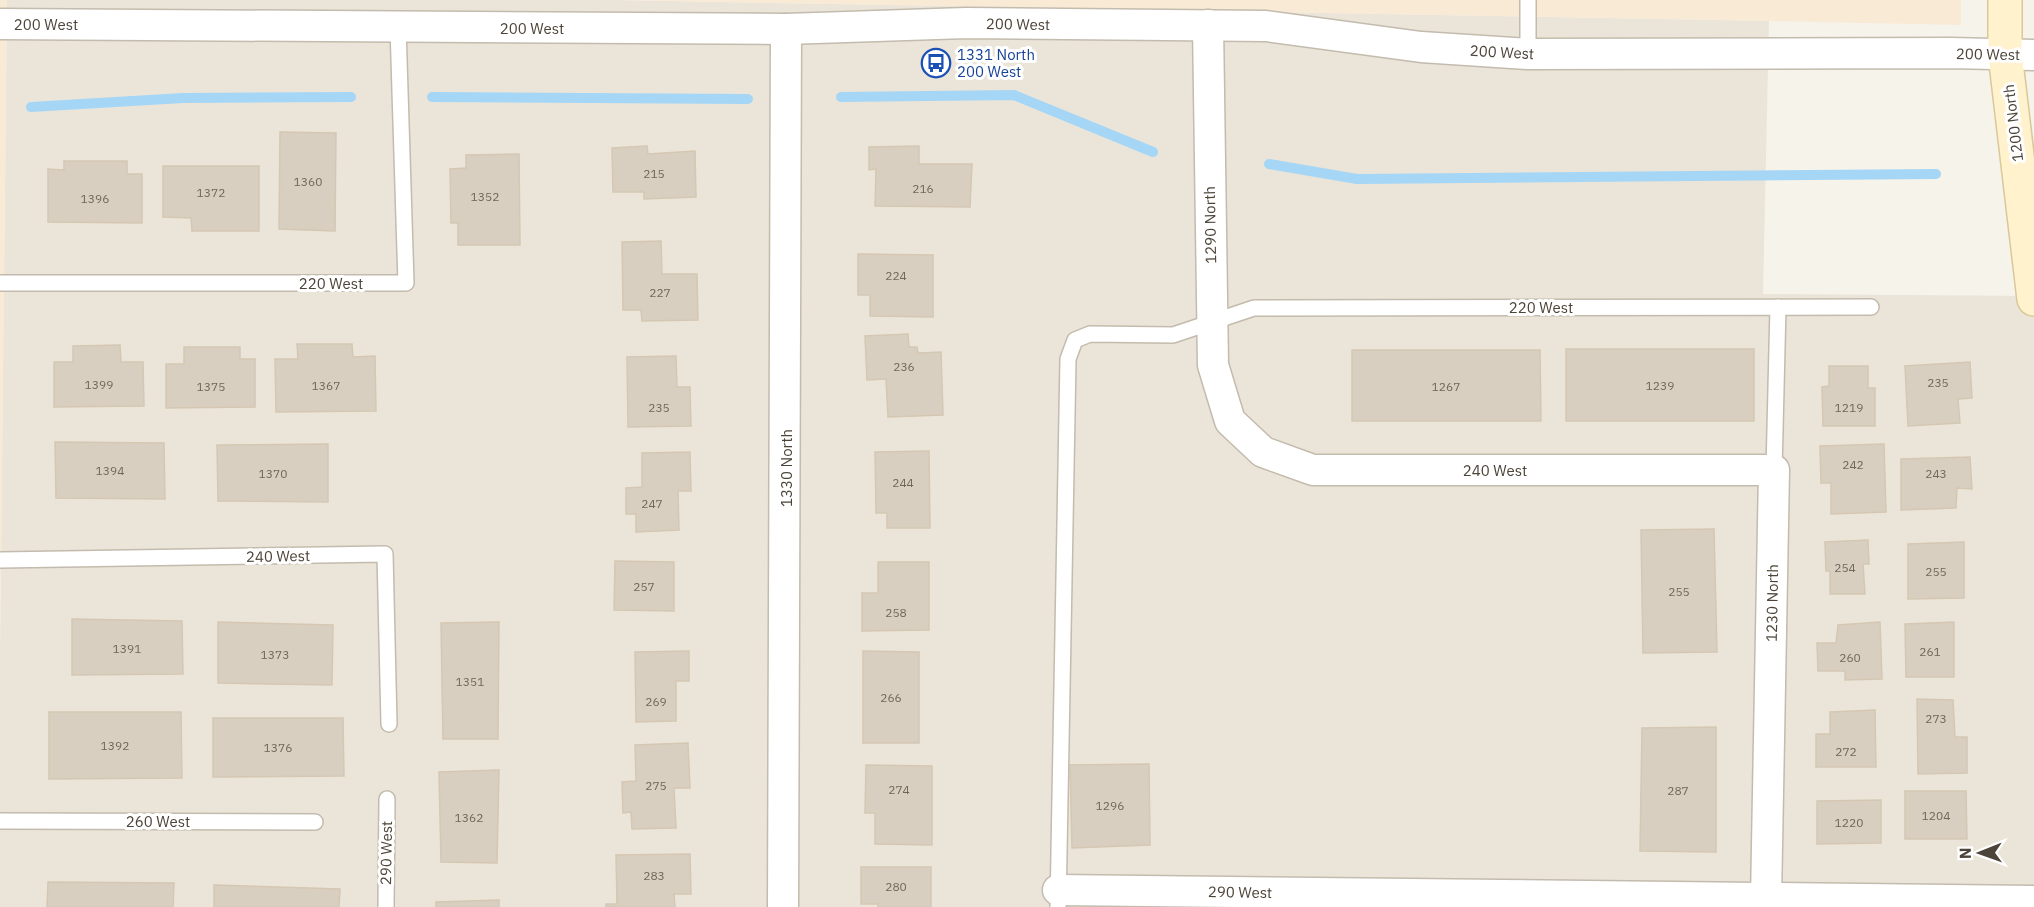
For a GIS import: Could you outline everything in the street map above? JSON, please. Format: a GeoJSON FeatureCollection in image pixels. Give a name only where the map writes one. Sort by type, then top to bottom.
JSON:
{"type":"FeatureCollection","features":[{"type":"Feature","properties":{"kind":"street","name":"1200 North"},"geometry":{"type":"LineString","coordinates":[[2005,0],[2019,54],[2034,299]]}},
{"type":"Feature","properties":{"kind":"street","name":"200 West"},"geometry":{"type":"LineString","coordinates":[[0,24],[786,29],[966,23],[1266,26],[1421,47],[1528,54],[2019,54]]}},
{"type":"Feature","properties":{"kind":"street","name":"1290 North"},"geometry":{"type":"LineString","coordinates":[[1208,26],[1213,365],[1230,422]]}},
{"type":"Feature","properties":{"kind":"street","name":"1330 North"},"geometry":{"type":"LineString","coordinates":[[783,907],[786,29]]}},
{"type":"Feature","properties":{"kind":"street","name":"240 West"},"geometry":{"type":"LineString","coordinates":[[1230,422],[1263,452],[1313,470],[1774,470]]}},
{"type":"Feature","properties":{"kind":"street","name":"1230 North"},"geometry":{"type":"LineString","coordinates":[[1766,900],[1774,470]]}},
{"type":"Feature","properties":{"kind":"street","name":"290 West"},"geometry":{"type":"LineString","coordinates":[[1058,899],[2034,901]]}},
{"type":"Feature","properties":{"kind":"lane"},"geometry":{"type":"LineString","coordinates":[[1528,0],[1528,54]]}},
{"type":"Feature","properties":{"kind":"lane","name":"220 West"},"geometry":{"type":"LineString","coordinates":[[0,283],[406,283],[398,27]]}},
{"type":"Feature","properties":{"kind":"lane","name":"1230 North"},"geometry":{"type":"LineString","coordinates":[[1774,470],[1778,307]]}},
{"type":"Feature","properties":{"kind":"lane","name":"220 West"},"geometry":{"type":"LineString","coordinates":[[1058,899],[1068,359],[1075,340],[1090,334],[1173,335],[1254,308],[1872,307]]}},
{"type":"Feature","properties":{"kind":"lane","name":"240 West"},"geometry":{"type":"LineString","coordinates":[[0,560],[385,554],[389,724]]}},
{"type":"Feature","properties":{"kind":"lane","name":"290 West"},"geometry":{"type":"LineString","coordinates":[[386,907],[387,799]]}},
{"type":"Feature","properties":{"kind":"lane","name":"260 West"},"geometry":{"type":"LineString","coordinates":[[0,821],[315,822]]}},
{"type":"Feature","properties":{"kind":"shaded area"},"geometry":{"type":"Polygon","coordinates":[[[0,0],[7,0],[0,648],[0,0]]]}},
{"type":"Feature","properties":{"kind":"shaded area"},"geometry":{"type":"Polygon","coordinates":[[[7,0],[618,0],[1769,21],[1763,294],[2034,296],[2034,907],[0,907],[0,648],[7,0]]]}},
{"type":"Feature","properties":{"kind":"shaded area"},"geometry":{"type":"Polygon","coordinates":[[[618,0],[1961,0],[1961,25],[1769,21],[618,0]]]}},
{"type":"Feature","properties":{"kind":"building"},"geometry":{"type":"Polygon","coordinates":[[[280,132],[336,133],[335,231],[279,229],[280,132]]]}},
{"type":"Feature","properties":{"kind":"building"},"geometry":{"type":"Polygon","coordinates":[[[647,146],[648,154],[695,151],[696,197],[644,199],[644,192],[613,192],[612,148],[647,146]]]}},
{"type":"Feature","properties":{"kind":"building"},"geometry":{"type":"Polygon","coordinates":[[[919,146],[919,164],[972,164],[970,207],[875,206],[876,169],[869,170],[869,147],[919,146]]]}},
{"type":"Feature","properties":{"kind":"building"},"geometry":{"type":"Polygon","coordinates":[[[519,154],[520,245],[458,245],[458,223],[451,223],[450,169],[466,168],[466,155],[519,154]]]}},
{"type":"Feature","properties":{"kind":"building"},"geometry":{"type":"Polygon","coordinates":[[[64,161],[127,161],[127,174],[142,174],[142,223],[48,222],[48,169],[64,170],[64,161]]]}},
{"type":"Feature","properties":{"kind":"building"},"geometry":{"type":"Polygon","coordinates":[[[163,166],[259,166],[259,231],[192,231],[191,218],[163,217],[163,166]]]}},
{"type":"Feature","properties":{"kind":"building"},"geometry":{"type":"Polygon","coordinates":[[[661,241],[662,274],[697,274],[698,320],[642,321],[641,310],[623,310],[622,242],[661,241]]]}},
{"type":"Feature","properties":{"kind":"building"},"geometry":{"type":"Polygon","coordinates":[[[858,254],[933,255],[933,317],[870,316],[870,295],[858,295],[858,254]]]}},
{"type":"Feature","properties":{"kind":"building"},"geometry":{"type":"Polygon","coordinates":[[[908,334],[909,347],[917,347],[918,353],[941,352],[943,415],[888,417],[886,379],[867,380],[865,336],[908,334]]]}},
{"type":"Feature","properties":{"kind":"building"},"geometry":{"type":"Polygon","coordinates":[[[297,344],[352,344],[353,357],[375,356],[376,411],[276,412],[275,359],[298,359],[297,344]]]}},
{"type":"Feature","properties":{"kind":"building"},"geometry":{"type":"Polygon","coordinates":[[[120,345],[121,362],[143,362],[144,406],[54,407],[54,362],[73,362],[73,346],[120,345]]]}},
{"type":"Feature","properties":{"kind":"building"},"geometry":{"type":"Polygon","coordinates":[[[184,347],[240,347],[240,359],[255,359],[255,407],[166,408],[166,364],[184,364],[184,347]]]}},
{"type":"Feature","properties":{"kind":"building"},"geometry":{"type":"Polygon","coordinates":[[[1566,349],[1754,349],[1754,421],[1566,421],[1566,349]]]}},
{"type":"Feature","properties":{"kind":"building"},"geometry":{"type":"Polygon","coordinates":[[[1352,350],[1540,350],[1541,421],[1352,421],[1352,350]]]}},
{"type":"Feature","properties":{"kind":"building"},"geometry":{"type":"Polygon","coordinates":[[[676,356],[677,387],[690,387],[691,426],[628,427],[627,357],[676,356]]]}},
{"type":"Feature","properties":{"kind":"building"},"geometry":{"type":"Polygon","coordinates":[[[1970,362],[1972,398],[1958,399],[1960,423],[1908,426],[1905,366],[1970,362]]]}},
{"type":"Feature","properties":{"kind":"building"},"geometry":{"type":"Polygon","coordinates":[[[1829,366],[1868,366],[1868,388],[1875,388],[1875,426],[1823,426],[1822,387],[1829,386],[1829,366]]]}},
{"type":"Feature","properties":{"kind":"building"},"geometry":{"type":"Polygon","coordinates":[[[55,442],[164,443],[165,499],[56,498],[55,442]]]}},
{"type":"Feature","properties":{"kind":"building"},"geometry":{"type":"Polygon","coordinates":[[[328,444],[328,502],[218,501],[217,445],[328,444]]]}},
{"type":"Feature","properties":{"kind":"building"},"geometry":{"type":"Polygon","coordinates":[[[1884,444],[1886,512],[1831,514],[1831,483],[1821,483],[1820,446],[1884,444]]]}},
{"type":"Feature","properties":{"kind":"building"},"geometry":{"type":"Polygon","coordinates":[[[929,451],[930,528],[887,528],[887,513],[876,513],[875,452],[929,451]]]}},
{"type":"Feature","properties":{"kind":"building"},"geometry":{"type":"Polygon","coordinates":[[[690,452],[691,491],[678,491],[679,530],[636,532],[636,514],[626,514],[626,488],[642,487],[642,453],[690,452]]]}},
{"type":"Feature","properties":{"kind":"building"},"geometry":{"type":"Polygon","coordinates":[[[1970,457],[1972,489],[1957,488],[1956,508],[1901,510],[1901,459],[1970,457]]]}},
{"type":"Feature","properties":{"kind":"building"},"geometry":{"type":"Polygon","coordinates":[[[1714,529],[1717,652],[1643,653],[1641,530],[1714,529]]]}},
{"type":"Feature","properties":{"kind":"building"},"geometry":{"type":"Polygon","coordinates":[[[1868,540],[1869,564],[1863,564],[1865,594],[1830,594],[1830,571],[1826,571],[1825,542],[1868,540]]]}},
{"type":"Feature","properties":{"kind":"building"},"geometry":{"type":"Polygon","coordinates":[[[1964,542],[1964,598],[1908,599],[1908,544],[1964,542]]]}},
{"type":"Feature","properties":{"kind":"building"},"geometry":{"type":"Polygon","coordinates":[[[615,561],[674,562],[674,611],[614,610],[615,561]]]}},
{"type":"Feature","properties":{"kind":"building"},"geometry":{"type":"Polygon","coordinates":[[[878,562],[929,562],[929,630],[862,631],[862,593],[878,593],[878,562]]]}},
{"type":"Feature","properties":{"kind":"building"},"geometry":{"type":"Polygon","coordinates":[[[72,619],[182,621],[183,674],[72,675],[72,619]]]}},
{"type":"Feature","properties":{"kind":"building"},"geometry":{"type":"Polygon","coordinates":[[[218,622],[333,625],[332,685],[218,683],[218,622]]]}},
{"type":"Feature","properties":{"kind":"building"},"geometry":{"type":"Polygon","coordinates":[[[499,622],[498,739],[443,739],[441,623],[499,622]]]}},
{"type":"Feature","properties":{"kind":"building"},"geometry":{"type":"Polygon","coordinates":[[[1880,622],[1882,679],[1845,680],[1845,671],[1818,671],[1817,643],[1836,643],[1838,625],[1880,622]]]}},
{"type":"Feature","properties":{"kind":"building"},"geometry":{"type":"Polygon","coordinates":[[[1954,622],[1954,677],[1906,677],[1905,624],[1954,622]]]}},
{"type":"Feature","properties":{"kind":"building"},"geometry":{"type":"Polygon","coordinates":[[[689,651],[689,681],[676,681],[676,721],[636,722],[635,652],[689,651]]]}},
{"type":"Feature","properties":{"kind":"building"},"geometry":{"type":"Polygon","coordinates":[[[863,651],[919,652],[919,743],[863,743],[863,651]]]}},
{"type":"Feature","properties":{"kind":"building"},"geometry":{"type":"Polygon","coordinates":[[[1917,699],[1953,700],[1955,737],[1967,737],[1967,773],[1918,774],[1917,699]]]}},
{"type":"Feature","properties":{"kind":"building"},"geometry":{"type":"Polygon","coordinates":[[[1875,710],[1876,767],[1816,767],[1816,734],[1830,734],[1830,712],[1875,710]]]}},
{"type":"Feature","properties":{"kind":"building"},"geometry":{"type":"Polygon","coordinates":[[[49,712],[181,712],[182,778],[49,779],[49,712]]]}},
{"type":"Feature","properties":{"kind":"building"},"geometry":{"type":"Polygon","coordinates":[[[213,718],[343,718],[344,776],[213,777],[213,718]]]}},
{"type":"Feature","properties":{"kind":"building"},"geometry":{"type":"Polygon","coordinates":[[[1716,727],[1716,852],[1640,851],[1642,728],[1716,727]]]}},
{"type":"Feature","properties":{"kind":"building"},"geometry":{"type":"Polygon","coordinates":[[[688,743],[690,788],[674,788],[676,828],[632,829],[631,812],[623,813],[622,782],[636,781],[635,745],[688,743]]]}},
{"type":"Feature","properties":{"kind":"building"},"geometry":{"type":"Polygon","coordinates":[[[1149,764],[1150,845],[1072,848],[1070,765],[1149,764]]]}},
{"type":"Feature","properties":{"kind":"building"},"geometry":{"type":"Polygon","coordinates":[[[866,765],[932,766],[932,845],[875,844],[875,813],[865,813],[866,765]]]}},
{"type":"Feature","properties":{"kind":"building"},"geometry":{"type":"Polygon","coordinates":[[[499,770],[497,863],[441,862],[439,772],[499,770]]]}},
{"type":"Feature","properties":{"kind":"building"},"geometry":{"type":"Polygon","coordinates":[[[1905,791],[1966,791],[1967,839],[1905,839],[1905,791]]]}},
{"type":"Feature","properties":{"kind":"building"},"geometry":{"type":"Polygon","coordinates":[[[1881,800],[1881,843],[1817,844],[1817,801],[1881,800]]]}},
{"type":"Feature","properties":{"kind":"building"},"geometry":{"type":"Polygon","coordinates":[[[690,854],[691,894],[674,894],[675,907],[606,907],[606,904],[617,904],[616,855],[690,854]]]}},
{"type":"Feature","properties":{"kind":"building"},"geometry":{"type":"Polygon","coordinates":[[[861,867],[931,867],[931,907],[878,907],[878,904],[861,904],[861,867]]]}},
{"type":"Feature","properties":{"kind":"building"},"geometry":{"type":"Polygon","coordinates":[[[48,882],[174,883],[173,907],[47,907],[48,882]]]}},
{"type":"Feature","properties":{"kind":"building"},"geometry":{"type":"Polygon","coordinates":[[[214,885],[340,889],[339,907],[214,907],[214,885]]]}},
{"type":"Feature","properties":{"kind":"building"},"geometry":{"type":"Polygon","coordinates":[[[499,900],[499,907],[436,907],[436,902],[499,900]]]}},
{"type":"Feature","properties":{"kind":"waterway"},"geometry":{"type":"LineString","coordinates":[[841,97],[1014,95],[1153,152]]}},
{"type":"Feature","properties":{"kind":"waterway"},"geometry":{"type":"LineString","coordinates":[[31,107],[183,98],[351,97]]}},
{"type":"Feature","properties":{"kind":"waterway"},"geometry":{"type":"LineString","coordinates":[[432,97],[748,99]]}},
{"type":"Feature","properties":{"kind":"waterway"},"geometry":{"type":"LineString","coordinates":[[1269,164],[1357,179],[1936,174]]}},
{"type":"Feature","properties":{"kind":"place","name":"1331 North 200 West"},"geometry":{"type":"Point","coordinates":[936,63]}}]}
